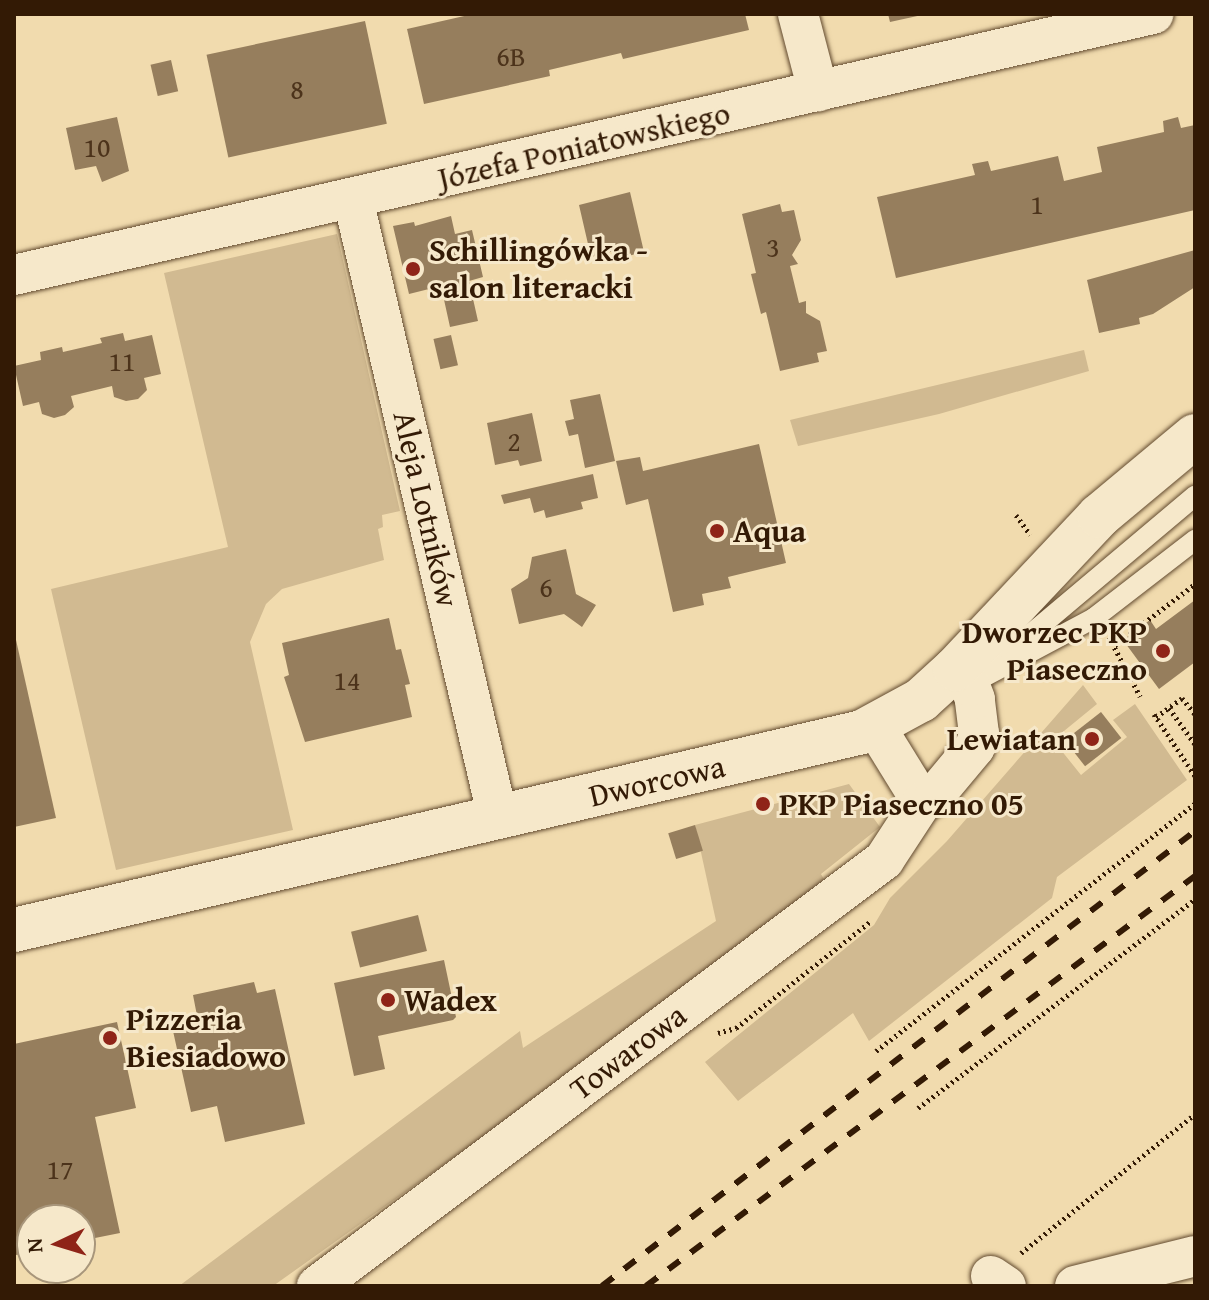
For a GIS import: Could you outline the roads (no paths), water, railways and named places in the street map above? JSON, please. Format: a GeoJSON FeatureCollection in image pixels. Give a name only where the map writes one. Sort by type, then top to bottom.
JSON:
{"type":"FeatureCollection","features":[{"type":"Feature","properties":{"kind":"street"},"geometry":{"type":"LineString","coordinates":[[798,14],[818,91]]}},
{"type":"Feature","properties":{"kind":"street","name":"Józefa Poniatowskiego"},"geometry":{"type":"LineString","coordinates":[[14,275],[1153,14]]}},
{"type":"Feature","properties":{"kind":"street","name":"Aleja Lotników"},"geometry":{"type":"LineString","coordinates":[[353,199],[498,818]]}},
{"type":"Feature","properties":{"kind":"street","name":"Dworcowa"},"geometry":{"type":"LineString","coordinates":[[14,930],[833,740],[875,726],[962,678],[1099,516],[1195,436]]}},
{"type":"Feature","properties":{"kind":"street","name":"Towarowa"},"geometry":{"type":"LineString","coordinates":[[317,1286],[884,860],[922,802],[935,795],[975,747],[979,720],[962,678]]}},
{"type":"Feature","properties":{"kind":"street"},"geometry":{"type":"LineString","coordinates":[[875,726],[922,802]]}},
{"type":"Feature","properties":{"kind":"street"},"geometry":{"type":"LineString","coordinates":[[1075,1286],[1195,1256]]}},
{"type":"Feature","properties":{"kind":"lane"},"geometry":{"type":"LineString","coordinates":[[962,678],[1195,496]]}},
{"type":"Feature","properties":{"kind":"lane"},"geometry":{"type":"LineString","coordinates":[[962,678],[1094,618],[1195,540]]}},
{"type":"Feature","properties":{"kind":"railway"},"geometry":{"type":"LineString","coordinates":[[602,1286],[1195,831]]}},
{"type":"Feature","properties":{"kind":"railway"},"geometry":{"type":"LineString","coordinates":[[646,1286],[1195,876]]}},
{"type":"Feature","properties":{"kind":"place","name":"Schillingówka - salon literacki"},"geometry":{"type":"Point","coordinates":[413,269]}},
{"type":"Feature","properties":{"kind":"place","name":"Aqua"},"geometry":{"type":"Point","coordinates":[717,531]}},
{"type":"Feature","properties":{"kind":"place","name":"Dworzec PKP Piaseczno"},"geometry":{"type":"Point","coordinates":[1163,651]}},
{"type":"Feature","properties":{"kind":"place","name":"Lewiatan"},"geometry":{"type":"Point","coordinates":[1092,739]}},
{"type":"Feature","properties":{"kind":"place","name":"PKP Piaseczno 05"},"geometry":{"type":"Point","coordinates":[763,804]}},
{"type":"Feature","properties":{"kind":"place","name":"Wadex"},"geometry":{"type":"Point","coordinates":[388,1000]}},
{"type":"Feature","properties":{"kind":"place","name":"Pizzeria Biesiadowo"},"geometry":{"type":"Point","coordinates":[110,1038]}}]}
